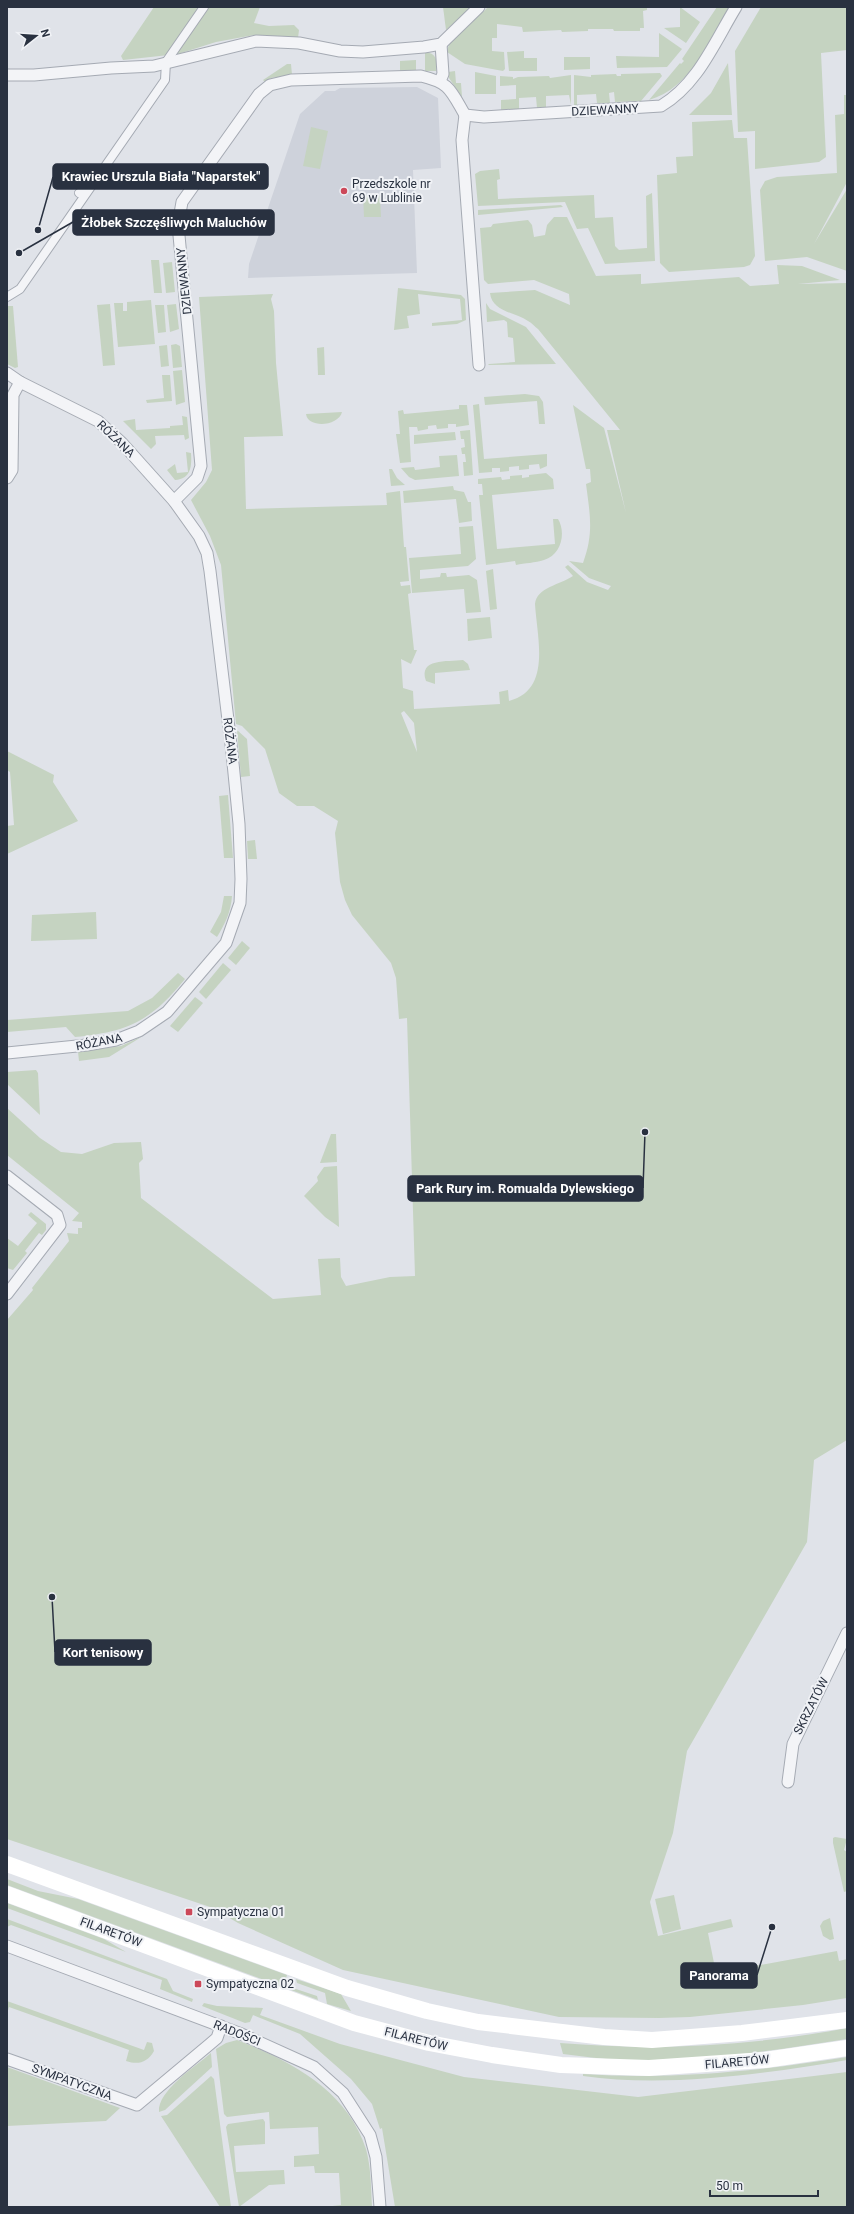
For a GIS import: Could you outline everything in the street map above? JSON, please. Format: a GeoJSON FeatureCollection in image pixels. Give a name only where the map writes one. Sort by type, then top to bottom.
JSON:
{"type":"FeatureCollection","features":[{"type":"Feature","properties":{"kind":"main road"},"geometry":{"type":"LineString","coordinates":[[7,1864],[347,1988],[427,2011],[502,2026],[628,2039],[672,2039],[778,2030],[847,2020]]}},
{"type":"Feature","properties":{"kind":"main road","name":"FILARETÓW"},"geometry":{"type":"LineString","coordinates":[[7,1894],[354,2023],[451,2047],[561,2065],[626,2068],[672,2067],[765,2060],[847,2048]]}},
{"type":"Feature","properties":{"kind":"street"},"geometry":{"type":"LineString","coordinates":[[7,296],[20,289],[165,80],[166,62],[204,7]]}},
{"type":"Feature","properties":{"kind":"street"},"geometry":{"type":"LineString","coordinates":[[7,75],[34,75],[111,68],[154,66],[256,41],[299,43],[340,51],[363,52],[441,44],[479,7]]}},
{"type":"Feature","properties":{"kind":"street","name":"DZIEWANNY"},"geometry":{"type":"LineString","coordinates":[[464,115],[484,117],[661,106],[685,90],[697,74],[736,7]]}},
{"type":"Feature","properties":{"kind":"street"},"geometry":{"type":"LineString","coordinates":[[441,44],[443,74],[440,81],[451,91],[464,115],[462,140],[479,365]]}},
{"type":"Feature","properties":{"kind":"street","name":"DZIEWANNY"},"geometry":{"type":"LineString","coordinates":[[174,501],[197,478],[200,466],[178,225],[182,202],[259,94],[270,85],[291,80],[420,76],[440,81]]}},
{"type":"Feature","properties":{"kind":"street"},"geometry":{"type":"LineString","coordinates":[[79,193],[96,181]]}},
{"type":"Feature","properties":{"kind":"street","name":"RÓŻANA"},"geometry":{"type":"LineString","coordinates":[[7,373],[20,382],[98,421],[122,443],[174,501],[199,536],[207,553],[239,824],[241,879],[240,903],[226,943],[167,1012],[139,1031],[116,1040],[87,1046],[7,1053]]}},
{"type":"Feature","properties":{"kind":"street"},"geometry":{"type":"LineString","coordinates":[[7,478],[12,470],[13,395],[20,382]]}},
{"type":"Feature","properties":{"kind":"street"},"geometry":{"type":"LineString","coordinates":[[7,1176],[57,1215],[60,1225],[7,1294]]}},
{"type":"Feature","properties":{"kind":"street","name":"SKRZATÓW"},"geometry":{"type":"LineString","coordinates":[[788,1782],[791,1752],[795,1739],[847,1633]]}},
{"type":"Feature","properties":{"kind":"street","name":"RADOŚCI"},"geometry":{"type":"LineString","coordinates":[[7,1946],[221,2026],[286,2053],[314,2068],[343,2093],[370,2135],[376,2157],[380,2207]]}},
{"type":"Feature","properties":{"kind":"street","name":"SYMPATYCZNA"},"geometry":{"type":"LineString","coordinates":[[7,2059],[137,2105],[217,2038],[221,2026]]}},
{"type":"Feature","properties":{"kind":"shaded area","name":"Przedszkole nr 69 w Lublinie"},"geometry":{"type":"Polygon","coordinates":[[[417,87],[438,98],[441,168],[413,170],[417,273],[248,278],[249,264],[300,114],[325,91],[335,91],[340,88],[417,87]]]}},
{"type":"Feature","properties":{"kind":"green space"},"geometry":{"type":"Polygon","coordinates":[[[154,7],[260,7],[254,23],[269,26],[294,25],[299,30],[298,38],[254,35],[216,42],[178,54],[123,60],[121,56],[154,7]]]}},
{"type":"Feature","properties":{"kind":"green space"},"geometry":{"type":"Polygon","coordinates":[[[443,7],[472,7],[446,30],[443,7]]]}},
{"type":"Feature","properties":{"kind":"green space"},"geometry":{"type":"Polygon","coordinates":[[[488,7],[647,7],[647,10],[643,11],[644,28],[640,28],[640,31],[588,29],[588,31],[562,32],[561,30],[523,32],[522,27],[497,24],[497,38],[492,38],[492,51],[504,52],[505,69],[503,71],[465,64],[447,52],[449,45],[458,33],[488,7]]]}},
{"type":"Feature","properties":{"kind":"green space"},"geometry":{"type":"Polygon","coordinates":[[[680,7],[700,22],[686,43],[664,28],[680,27],[680,7]]]}},
{"type":"Feature","properties":{"kind":"green space"},"geometry":{"type":"Polygon","coordinates":[[[717,7],[729,7],[706,49],[697,62],[687,75],[676,85],[664,94],[649,100],[680,63],[681,64],[684,61],[682,59],[717,7]]]}},
{"type":"Feature","properties":{"kind":"green space"},"geometry":{"type":"Polygon","coordinates":[[[761,7],[847,7],[847,50],[821,53],[826,157],[819,162],[755,169],[755,131],[738,132],[735,51],[761,7]]]}},
{"type":"Feature","properties":{"kind":"green space"},"geometry":{"type":"Polygon","coordinates":[[[659,33],[682,49],[667,67],[617,68],[616,56],[659,57],[659,33]]]}},
{"type":"Feature","properties":{"kind":"green space"},"geometry":{"type":"Polygon","coordinates":[[[524,51],[524,58],[537,58],[537,71],[509,71],[507,52],[524,51]]]}},
{"type":"Feature","properties":{"kind":"green space"},"geometry":{"type":"Polygon","coordinates":[[[425,52],[434,56],[437,64],[436,71],[425,71],[425,52]]]}},
{"type":"Feature","properties":{"kind":"green space"},"geometry":{"type":"Polygon","coordinates":[[[564,57],[590,57],[590,69],[564,70],[564,57]]]}},
{"type":"Feature","properties":{"kind":"green space"},"geometry":{"type":"Polygon","coordinates":[[[416,60],[416,70],[400,71],[400,61],[416,60]]]}},
{"type":"Feature","properties":{"kind":"green space"},"geometry":{"type":"Polygon","coordinates":[[[728,63],[732,115],[689,115],[711,93],[728,63]]]}},
{"type":"Feature","properties":{"kind":"green space"},"geometry":{"type":"Polygon","coordinates":[[[287,64],[291,64],[292,75],[271,78],[265,82],[263,80],[287,64]]]}},
{"type":"Feature","properties":{"kind":"green space"},"geometry":{"type":"Polygon","coordinates":[[[455,71],[456,83],[461,83],[462,97],[449,78],[448,72],[455,71]]]}},
{"type":"Feature","properties":{"kind":"green space"},"geometry":{"type":"Polygon","coordinates":[[[475,72],[496,76],[496,94],[475,94],[475,72]]]}},
{"type":"Feature","properties":{"kind":"green space"},"geometry":{"type":"Polygon","coordinates":[[[660,73],[662,76],[641,101],[615,102],[614,92],[609,93],[610,103],[597,103],[596,94],[577,95],[577,105],[574,105],[574,75],[591,77],[591,75],[616,74],[617,76],[621,76],[621,74],[660,73]]]}},
{"type":"Feature","properties":{"kind":"green space"},"geometry":{"type":"Polygon","coordinates":[[[571,75],[571,105],[569,95],[546,96],[546,107],[537,108],[536,97],[519,98],[519,109],[501,110],[501,100],[516,99],[516,85],[500,86],[500,76],[513,77],[513,79],[518,77],[549,76],[550,78],[571,75]]]}},
{"type":"Feature","properties":{"kind":"green space"},"geometry":{"type":"Polygon","coordinates":[[[844,95],[847,95],[847,182],[814,244],[847,189],[847,271],[807,257],[765,261],[760,190],[765,181],[777,177],[837,173],[835,115],[844,114],[844,95]]]}},
{"type":"Feature","properties":{"kind":"green space"},"geometry":{"type":"Polygon","coordinates":[[[732,120],[734,138],[747,138],[755,256],[750,265],[744,267],[669,272],[660,263],[657,175],[677,173],[676,157],[693,156],[692,122],[732,120]]]}},
{"type":"Feature","properties":{"kind":"green space"},"geometry":{"type":"Polygon","coordinates":[[[311,127],[328,131],[320,169],[303,166],[311,127]]]}},
{"type":"Feature","properties":{"kind":"green space"},"geometry":{"type":"Polygon","coordinates":[[[499,169],[500,179],[497,180],[498,199],[594,195],[595,218],[613,217],[615,246],[619,250],[647,248],[646,196],[652,193],[655,261],[605,264],[588,228],[577,229],[565,202],[478,206],[475,174],[480,171],[499,169]]]}},
{"type":"Feature","properties":{"kind":"green space"},"geometry":{"type":"Polygon","coordinates":[[[363,195],[380,195],[381,217],[364,217],[363,195]]]}},
{"type":"Feature","properties":{"kind":"green space"},"geometry":{"type":"Polygon","coordinates":[[[561,205],[563,207],[478,215],[478,210],[561,205]]]}},
{"type":"Feature","properties":{"kind":"green space"},"geometry":{"type":"Polygon","coordinates":[[[554,217],[567,217],[596,276],[641,274],[641,284],[739,277],[750,286],[779,284],[777,265],[802,266],[840,280],[798,284],[847,283],[847,1440],[814,1460],[807,1542],[687,1751],[673,1833],[650,1902],[658,1936],[731,1919],[733,1927],[708,1933],[716,1973],[837,1951],[839,1961],[847,1959],[847,1998],[803,2005],[690,2017],[559,2017],[343,1970],[238,1923],[213,1908],[7,1839],[7,1320],[33,1290],[32,1288],[69,1241],[67,1233],[78,1234],[78,1228],[82,1228],[82,1222],[72,1221],[79,1213],[7,1155],[7,1108],[40,1138],[61,1152],[82,1154],[114,1143],[141,1142],[143,1159],[139,1163],[141,1198],[273,1299],[321,1295],[318,1259],[340,1258],[341,1277],[346,1286],[390,1277],[415,1276],[407,1018],[399,1019],[396,978],[391,963],[352,915],[345,900],[340,882],[335,833],[338,821],[314,806],[297,806],[279,793],[265,749],[242,726],[236,724],[221,565],[210,536],[191,500],[206,482],[212,470],[199,297],[273,294],[271,299],[274,311],[276,363],[283,436],[244,437],[246,509],[387,505],[386,493],[400,491],[404,547],[406,547],[409,581],[400,582],[401,586],[410,585],[411,593],[408,594],[414,650],[417,650],[411,664],[401,659],[403,688],[413,691],[414,709],[500,704],[499,692],[508,690],[509,701],[523,695],[531,686],[537,674],[539,647],[535,604],[537,598],[544,590],[573,576],[565,567],[568,565],[587,582],[608,590],[611,586],[589,578],[569,561],[583,563],[590,533],[589,505],[586,484],[591,482],[590,469],[586,469],[573,405],[604,428],[626,513],[607,430],[620,430],[538,329],[523,318],[499,308],[492,299],[490,293],[535,290],[570,305],[569,294],[534,280],[488,284],[484,280],[480,228],[491,227],[493,224],[528,220],[532,225],[534,237],[545,235],[547,225],[554,217]],[[404,711],[401,713],[417,752],[414,723],[404,711]]]}},
{"type":"Feature","properties":{"kind":"green space"},"geometry":{"type":"Polygon","coordinates":[[[151,260],[159,260],[162,293],[154,293],[151,260]]]}},
{"type":"Feature","properties":{"kind":"green space"},"geometry":{"type":"Polygon","coordinates":[[[172,262],[175,292],[166,293],[163,263],[172,262]]]}},
{"type":"Feature","properties":{"kind":"green space"},"geometry":{"type":"Polygon","coordinates":[[[398,288],[461,295],[465,299],[466,320],[457,324],[432,326],[432,323],[462,320],[460,299],[418,294],[420,314],[407,316],[409,328],[394,330],[398,288]]]}},
{"type":"Feature","properties":{"kind":"green space"},"geometry":{"type":"Polygon","coordinates":[[[151,300],[155,344],[118,347],[114,303],[123,303],[123,311],[127,311],[127,302],[151,300]]]}},
{"type":"Feature","properties":{"kind":"green space"},"geometry":{"type":"Polygon","coordinates":[[[486,303],[490,309],[526,327],[556,364],[488,365],[515,362],[513,338],[508,337],[507,322],[504,320],[487,322],[486,303]]]}},
{"type":"Feature","properties":{"kind":"green space"},"geometry":{"type":"Polygon","coordinates":[[[110,304],[115,365],[103,366],[97,305],[110,304]]]}},
{"type":"Feature","properties":{"kind":"green space"},"geometry":{"type":"Polygon","coordinates":[[[176,304],[179,329],[170,332],[167,305],[176,304]]]}},
{"type":"Feature","properties":{"kind":"green space"},"geometry":{"type":"Polygon","coordinates":[[[155,305],[164,305],[166,332],[158,333],[155,305]]]}},
{"type":"Feature","properties":{"kind":"green space"},"geometry":{"type":"Polygon","coordinates":[[[7,306],[13,306],[18,367],[15,368],[7,364],[7,306]]]}},
{"type":"Feature","properties":{"kind":"green space"},"geometry":{"type":"Polygon","coordinates":[[[176,344],[180,346],[182,367],[173,368],[171,345],[176,344]]]}},
{"type":"Feature","properties":{"kind":"green space"},"geometry":{"type":"Polygon","coordinates":[[[167,345],[169,366],[161,367],[159,346],[167,345]]]}},
{"type":"Feature","properties":{"kind":"green space"},"geometry":{"type":"Polygon","coordinates":[[[324,347],[325,375],[318,375],[317,348],[324,347]]]}},
{"type":"Feature","properties":{"kind":"green space"},"geometry":{"type":"Polygon","coordinates":[[[182,370],[185,402],[176,405],[173,371],[182,370]]]}},
{"type":"Feature","properties":{"kind":"green space"},"geometry":{"type":"Polygon","coordinates":[[[162,375],[170,375],[172,401],[147,403],[146,400],[164,398],[162,375]]]}},
{"type":"Feature","properties":{"kind":"green space"},"geometry":{"type":"Polygon","coordinates":[[[525,394],[539,396],[543,402],[545,424],[539,424],[537,401],[485,405],[484,397],[525,394]]]}},
{"type":"Feature","properties":{"kind":"green space"},"geometry":{"type":"Polygon","coordinates":[[[479,404],[484,459],[547,454],[547,466],[540,469],[539,464],[529,465],[529,469],[519,470],[519,466],[509,467],[509,471],[500,472],[500,468],[492,468],[492,472],[479,473],[473,405],[479,404]]]}},
{"type":"Feature","properties":{"kind":"green space"},"geometry":{"type":"Polygon","coordinates":[[[459,405],[467,405],[469,425],[456,427],[456,424],[448,424],[448,428],[437,429],[436,425],[428,426],[428,429],[418,431],[417,427],[409,427],[411,462],[400,463],[396,434],[400,434],[398,411],[403,410],[404,414],[459,409],[459,405]]]}},
{"type":"Feature","properties":{"kind":"green space"},"geometry":{"type":"Polygon","coordinates":[[[342,412],[340,417],[330,423],[324,424],[312,422],[308,419],[306,414],[342,412]]]}},
{"type":"Feature","properties":{"kind":"green space"},"geometry":{"type":"Polygon","coordinates":[[[182,416],[187,417],[189,438],[185,440],[184,435],[155,436],[156,444],[151,449],[123,421],[135,419],[136,430],[170,428],[170,426],[183,425],[182,416]]]}},
{"type":"Feature","properties":{"kind":"green space"},"geometry":{"type":"Polygon","coordinates":[[[470,430],[473,475],[464,476],[463,462],[466,462],[465,454],[462,454],[461,448],[465,447],[464,439],[461,439],[460,431],[470,430]]]}},
{"type":"Feature","properties":{"kind":"green space"},"geometry":{"type":"Polygon","coordinates":[[[455,432],[456,440],[414,444],[414,435],[455,432]]]}},
{"type":"Feature","properties":{"kind":"green space"},"geometry":{"type":"Polygon","coordinates":[[[186,452],[191,453],[191,467],[187,474],[184,477],[175,480],[167,470],[175,464],[177,473],[188,472],[186,452]]]}},
{"type":"Feature","properties":{"kind":"green space"},"geometry":{"type":"Polygon","coordinates":[[[457,455],[459,476],[415,480],[409,477],[401,468],[414,467],[415,470],[440,467],[439,456],[457,455]]]}},
{"type":"Feature","properties":{"kind":"green space"},"geometry":{"type":"Polygon","coordinates":[[[389,469],[392,469],[397,478],[405,485],[391,486],[389,469]]]}},
{"type":"Feature","properties":{"kind":"green space"},"geometry":{"type":"Polygon","coordinates":[[[546,473],[553,479],[554,489],[492,495],[497,549],[555,544],[553,519],[558,519],[562,530],[562,536],[561,542],[555,553],[541,561],[516,565],[515,561],[486,565],[479,495],[483,495],[482,484],[478,484],[478,479],[501,477],[502,480],[510,479],[510,476],[522,475],[522,478],[529,477],[529,475],[546,473]]]}},
{"type":"Feature","properties":{"kind":"green space"},"geometry":{"type":"Polygon","coordinates":[[[453,486],[454,490],[464,492],[468,502],[471,502],[472,521],[459,523],[456,499],[404,503],[403,491],[453,486]]]}},
{"type":"Feature","properties":{"kind":"green space"},"geometry":{"type":"Polygon","coordinates":[[[473,526],[476,559],[468,566],[420,570],[420,579],[440,577],[441,573],[446,573],[447,577],[469,575],[477,580],[481,612],[466,613],[464,589],[412,593],[409,558],[461,554],[459,527],[473,526]]]}},
{"type":"Feature","properties":{"kind":"green space"},"geometry":{"type":"Polygon","coordinates":[[[493,569],[497,609],[490,610],[486,571],[493,569]]]}},
{"type":"Feature","properties":{"kind":"green space"},"geometry":{"type":"Polygon","coordinates":[[[490,617],[492,638],[468,641],[467,619],[490,617]]]}},
{"type":"Feature","properties":{"kind":"green space"},"geometry":{"type":"Polygon","coordinates":[[[463,660],[468,664],[470,670],[435,673],[435,684],[426,681],[426,668],[430,665],[442,661],[463,660]]]}},
{"type":"Feature","properties":{"kind":"green space"},"geometry":{"type":"Polygon","coordinates":[[[237,730],[247,739],[250,776],[241,777],[237,730]]]}},
{"type":"Feature","properties":{"kind":"green space"},"geometry":{"type":"Polygon","coordinates":[[[7,751],[54,775],[53,782],[78,821],[7,854],[7,826],[14,825],[10,772],[7,770],[7,751]]]}},
{"type":"Feature","properties":{"kind":"green space"},"geometry":{"type":"Polygon","coordinates":[[[228,795],[233,858],[224,858],[219,796],[228,795]]]}},
{"type":"Feature","properties":{"kind":"green space"},"geometry":{"type":"Polygon","coordinates":[[[255,840],[257,859],[248,859],[247,841],[255,840]]]}},
{"type":"Feature","properties":{"kind":"green space"},"geometry":{"type":"Polygon","coordinates":[[[224,896],[232,896],[227,918],[217,937],[210,932],[221,912],[224,896]]]}},
{"type":"Feature","properties":{"kind":"green space"},"geometry":{"type":"Polygon","coordinates":[[[96,912],[97,939],[31,941],[32,915],[96,912]]]}},
{"type":"Feature","properties":{"kind":"green space"},"geometry":{"type":"Polygon","coordinates":[[[242,941],[250,948],[236,965],[228,958],[242,941]]]}},
{"type":"Feature","properties":{"kind":"green space"},"geometry":{"type":"Polygon","coordinates":[[[223,963],[231,970],[206,999],[199,992],[223,963]]]}},
{"type":"Feature","properties":{"kind":"green space"},"geometry":{"type":"Polygon","coordinates":[[[178,973],[185,979],[173,993],[149,1014],[124,1028],[94,1035],[75,1037],[66,1027],[7,1032],[7,1020],[128,1011],[152,998],[178,973]]]}},
{"type":"Feature","properties":{"kind":"green space"},"geometry":{"type":"Polygon","coordinates":[[[195,997],[203,1003],[178,1032],[170,1026],[195,997]]]}},
{"type":"Feature","properties":{"kind":"green space"},"geometry":{"type":"Polygon","coordinates":[[[143,1036],[109,1057],[79,1061],[78,1052],[121,1046],[143,1036]]]}},
{"type":"Feature","properties":{"kind":"green space"},"geometry":{"type":"Polygon","coordinates":[[[36,1070],[38,1073],[40,1115],[7,1084],[7,1072],[36,1070]]]}},
{"type":"Feature","properties":{"kind":"green space"},"geometry":{"type":"Polygon","coordinates":[[[331,1134],[336,1134],[337,1162],[320,1163],[331,1134]]]}},
{"type":"Feature","properties":{"kind":"green space"},"geometry":{"type":"Polygon","coordinates":[[[337,1166],[339,1227],[325,1217],[304,1196],[318,1181],[317,1177],[324,1167],[337,1166]]]}},
{"type":"Feature","properties":{"kind":"green space"},"geometry":{"type":"Polygon","coordinates":[[[31,1212],[46,1224],[46,1230],[42,1235],[39,1233],[25,1251],[27,1253],[13,1270],[7,1268],[7,1238],[18,1246],[37,1223],[28,1215],[31,1212]]]}},
{"type":"Feature","properties":{"kind":"green space"},"geometry":{"type":"Polygon","coordinates":[[[833,1838],[847,1839],[844,1850],[847,1852],[847,1891],[844,1892],[833,1843],[833,1838]]]}},
{"type":"Feature","properties":{"kind":"green space"},"geometry":{"type":"Polygon","coordinates":[[[7,1879],[38,1891],[78,1899],[287,1975],[285,1982],[287,1986],[317,1996],[318,2000],[7,1885],[7,1879]]]}},
{"type":"Feature","properties":{"kind":"green space"},"geometry":{"type":"Polygon","coordinates":[[[674,1895],[681,1929],[663,1934],[655,1899],[674,1895]]]}},
{"type":"Feature","properties":{"kind":"green space"},"geometry":{"type":"Polygon","coordinates":[[[7,1903],[104,1939],[126,1952],[7,1908],[7,1903]]]}},
{"type":"Feature","properties":{"kind":"green space"},"geometry":{"type":"Polygon","coordinates":[[[830,1918],[834,1939],[830,1940],[823,1936],[820,1926],[823,1921],[830,1918]]]}},
{"type":"Feature","properties":{"kind":"green space"},"geometry":{"type":"Polygon","coordinates":[[[7,1919],[167,1979],[173,1991],[193,1999],[192,2002],[160,1989],[162,1980],[11,1925],[7,1927],[7,1919]]]}},
{"type":"Feature","properties":{"kind":"green space"},"geometry":{"type":"Polygon","coordinates":[[[296,1979],[341,1994],[351,2011],[327,2004],[325,1993],[297,1983],[296,1979]]]}},
{"type":"Feature","properties":{"kind":"green space"},"geometry":{"type":"Polygon","coordinates":[[[7,2001],[144,2050],[147,2042],[152,2043],[154,2051],[142,2062],[134,2063],[126,2061],[129,2050],[9,2007],[7,2014],[7,2001]]]}},
{"type":"Feature","properties":{"kind":"green space"},"geometry":{"type":"Polygon","coordinates":[[[204,2003],[217,2006],[263,2008],[260,2015],[340,2044],[464,2077],[638,2097],[847,2072],[847,2207],[395,2207],[382,2128],[380,2129],[372,2104],[351,2079],[300,2034],[253,2015],[250,2022],[245,2023],[202,2006],[204,2003]]]}},
{"type":"Feature","properties":{"kind":"green space"},"geometry":{"type":"Polygon","coordinates":[[[847,2028],[847,2039],[734,2055],[678,2059],[621,2060],[563,2054],[560,2043],[632,2047],[668,2047],[740,2043],[847,2028]]]}},
{"type":"Feature","properties":{"kind":"green space"},"geometry":{"type":"Polygon","coordinates":[[[237,2040],[257,2048],[297,2068],[315,2080],[331,2094],[345,2110],[357,2128],[368,2156],[372,2207],[324,2207],[341,2205],[339,2173],[315,2173],[314,2166],[294,2167],[294,2156],[319,2154],[318,2127],[270,2129],[269,2112],[227,2117],[224,2114],[216,2049],[226,2043],[237,2040]]]}},
{"type":"Feature","properties":{"kind":"green space"},"geometry":{"type":"Polygon","coordinates":[[[211,2053],[212,2067],[165,2110],[159,2112],[160,2104],[164,2096],[171,2088],[187,2072],[211,2053]]]}},
{"type":"Feature","properties":{"kind":"green space"},"geometry":{"type":"Polygon","coordinates":[[[847,2057],[847,2060],[783,2070],[715,2078],[647,2081],[583,2076],[583,2074],[649,2076],[715,2073],[847,2057]]]}},
{"type":"Feature","properties":{"kind":"green space"},"geometry":{"type":"Polygon","coordinates":[[[7,2067],[120,2108],[106,2121],[7,2126],[7,2067]]]}},
{"type":"Feature","properties":{"kind":"green space"},"geometry":{"type":"Polygon","coordinates":[[[211,2076],[214,2079],[231,2207],[220,2207],[161,2116],[167,2115],[211,2076]]]}},
{"type":"Feature","properties":{"kind":"green space"},"geometry":{"type":"Polygon","coordinates":[[[263,2119],[265,2122],[265,2144],[234,2146],[236,2172],[284,2170],[285,2184],[269,2185],[239,2207],[226,2127],[228,2124],[263,2119]]]}},
{"type":"Feature","properties":{"kind":"place","name":"Przedszkole nr 69 w Lublinie"},"geometry":{"type":"Point","coordinates":[344,191]}},
{"type":"Feature","properties":{"kind":"place","name":"Krawiec Urszula Biała \"Naparstek\""},"geometry":{"type":"Point","coordinates":[38,230]}},
{"type":"Feature","properties":{"kind":"place","name":"Żłobek Szczęśliwych Maluchów"},"geometry":{"type":"Point","coordinates":[19,253]}},
{"type":"Feature","properties":{"kind":"place","name":"Park Rury im. Romualda Dylewskiego"},"geometry":{"type":"Point","coordinates":[645,1132]}},
{"type":"Feature","properties":{"kind":"place","name":"Kort tenisowy"},"geometry":{"type":"Point","coordinates":[52,1597]}},
{"type":"Feature","properties":{"kind":"place","name":"Sympatyczna 01"},"geometry":{"type":"Point","coordinates":[189,1912]}},
{"type":"Feature","properties":{"kind":"place","name":"Panorama"},"geometry":{"type":"Point","coordinates":[772,1927]}},
{"type":"Feature","properties":{"kind":"place","name":"Sympatyczna 02"},"geometry":{"type":"Point","coordinates":[198,1984]}}]}
